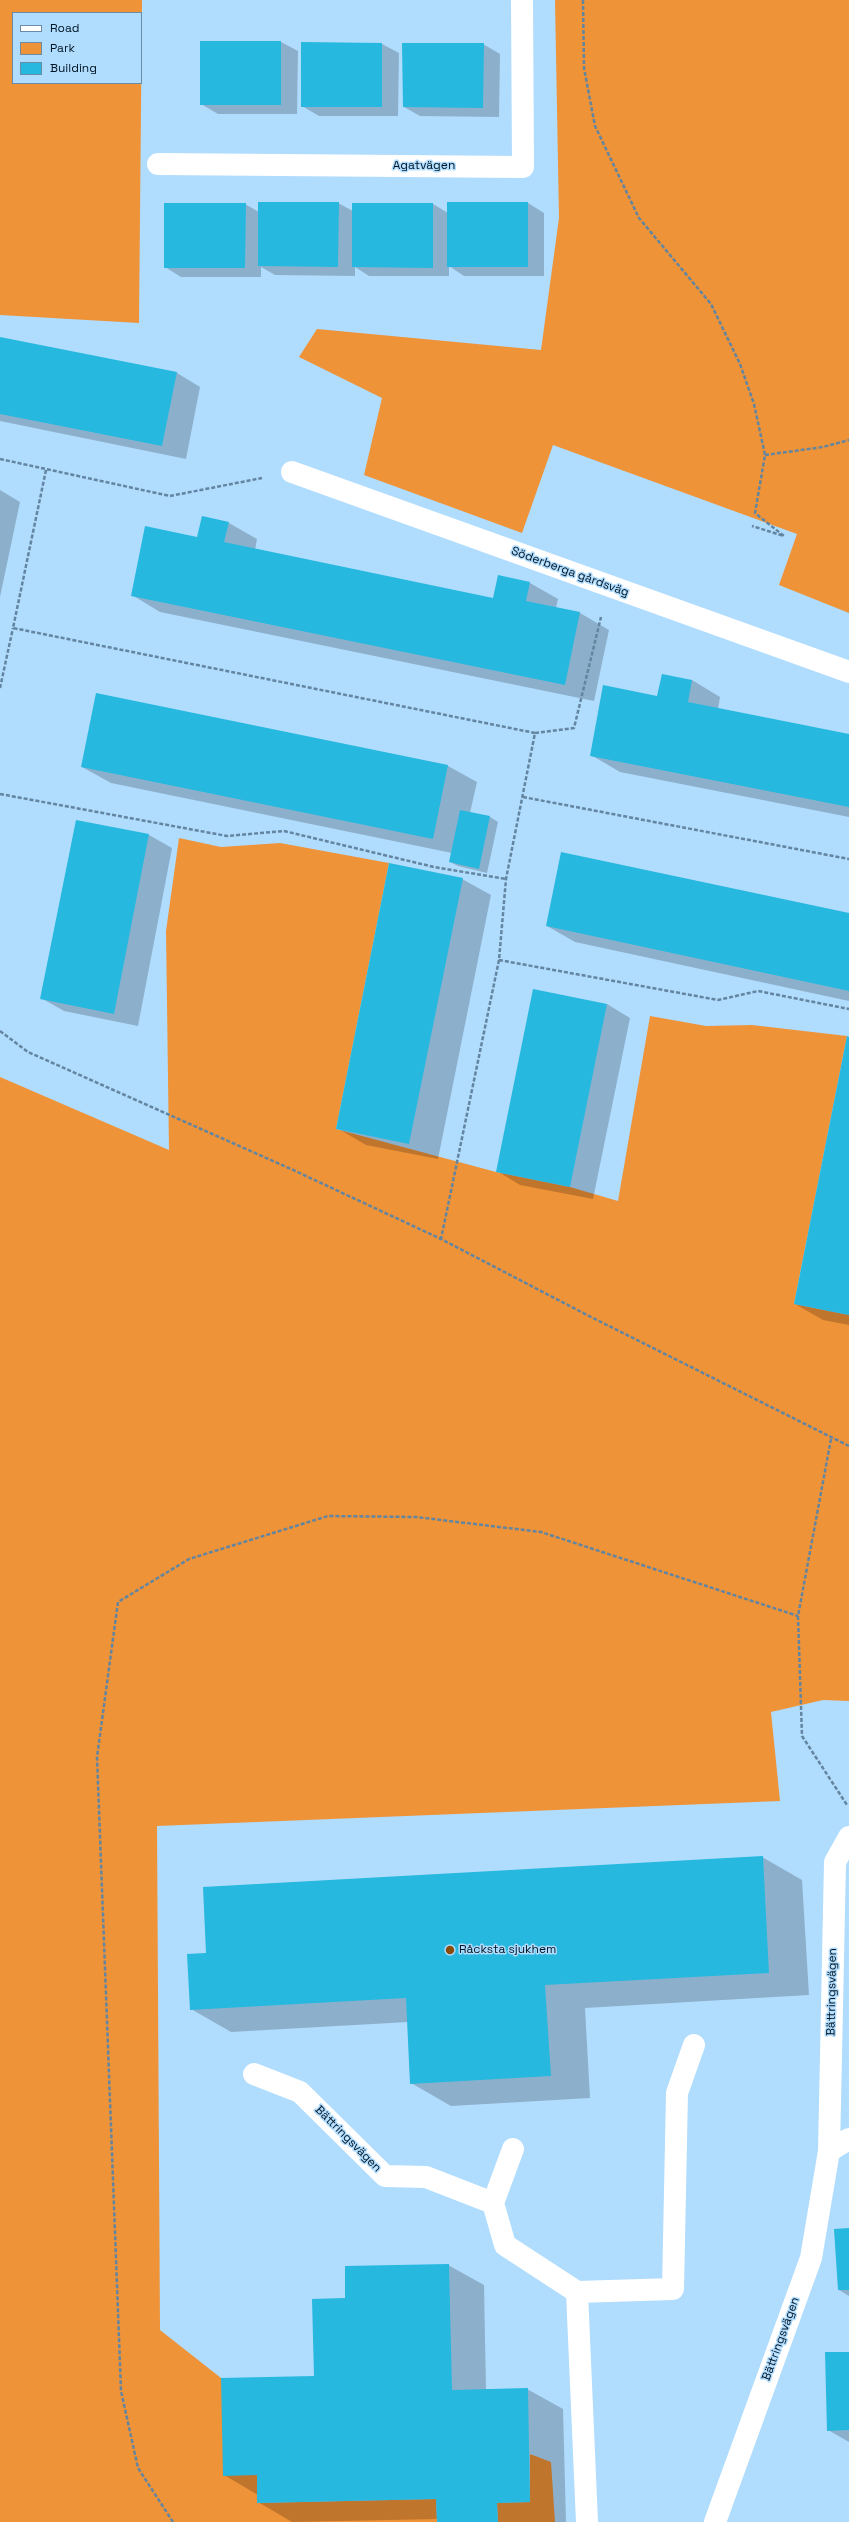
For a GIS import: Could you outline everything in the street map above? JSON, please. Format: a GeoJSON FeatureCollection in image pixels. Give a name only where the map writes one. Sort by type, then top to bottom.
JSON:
{"type":"FeatureCollection","features":[{"type":"Feature","properties":{"kind":"street","name":"Agatvägen"},"geometry":{"type":"LineString","coordinates":[[158,164],[523,167],[522,0]]}},
{"type":"Feature","properties":{"kind":"street","name":"Söderberga gårdsväg"},"geometry":{"type":"LineString","coordinates":[[292,472],[849,672]]}},
{"type":"Feature","properties":{"kind":"street","name":"Bättringsvägen"},"geometry":{"type":"LineString","coordinates":[[715,2522],[811,2258],[829,2151],[835,1862],[849,1837]]}},
{"type":"Feature","properties":{"kind":"street"},"geometry":{"type":"LineString","coordinates":[[512,2149],[493,2203],[505,2245],[577,2292],[673,2289],[677,2093],[694,2045]]}},
{"type":"Feature","properties":{"kind":"street","name":"Bättringsvägen"},"geometry":{"type":"LineString","coordinates":[[254,2074],[300,2092],[385,2176],[426,2177],[493,2203]]}},
{"type":"Feature","properties":{"kind":"street"},"geometry":{"type":"LineString","coordinates":[[829,2151],[849,2139]]}},
{"type":"Feature","properties":{"kind":"street"},"geometry":{"type":"LineString","coordinates":[[577,2292],[587,2522]]}},
{"type":"Feature","properties":{"kind":"path"},"geometry":{"type":"LineString","coordinates":[[583,0],[584,68],[595,126],[639,218],[711,304],[740,364],[754,404],[765,455],[755,513],[784,536],[752,526]]}},
{"type":"Feature","properties":{"kind":"path"},"geometry":{"type":"LineString","coordinates":[[765,455],[823,447],[849,440]]}},
{"type":"Feature","properties":{"kind":"path"},"geometry":{"type":"LineString","coordinates":[[0,459],[170,496],[292,472]]}},
{"type":"Feature","properties":{"kind":"path"},"geometry":{"type":"LineString","coordinates":[[0,688],[46,470]]}},
{"type":"Feature","properties":{"kind":"path"},"geometry":{"type":"LineString","coordinates":[[13,628],[535,732],[574,728],[609,586]]}},
{"type":"Feature","properties":{"kind":"path"},"geometry":{"type":"LineString","coordinates":[[441,1239],[499,960],[506,879],[535,732]]}},
{"type":"Feature","properties":{"kind":"path"},"geometry":{"type":"LineString","coordinates":[[0,794],[227,836],[284,831],[434,867],[506,879]]}},
{"type":"Feature","properties":{"kind":"path"},"geometry":{"type":"LineString","coordinates":[[523,797],[849,859]]}},
{"type":"Feature","properties":{"kind":"path"},"geometry":{"type":"LineString","coordinates":[[499,960],[718,1000],[758,991],[849,1009]]}},
{"type":"Feature","properties":{"kind":"path"},"geometry":{"type":"LineString","coordinates":[[0,1031],[28,1052],[291,1169],[441,1239],[831,1439],[849,1446]]}},
{"type":"Feature","properties":{"kind":"path"},"geometry":{"type":"LineString","coordinates":[[831,1439],[798,1616],[802,1736],[849,1809]]}},
{"type":"Feature","properties":{"kind":"path"},"geometry":{"type":"LineString","coordinates":[[173,2522],[138,2468],[120,2391],[97,1757],[118,1602],[189,1559],[328,1516],[416,1517],[541,1532],[798,1616]]}},
{"type":"Feature","properties":{"kind":"green space"},"geometry":{"type":"Polygon","coordinates":[[[0,0],[142,0],[142,12],[12,12],[12,84],[141,84],[139,323],[0,315],[0,0]]]}},
{"type":"Feature","properties":{"kind":"green space"},"geometry":{"type":"Polygon","coordinates":[[[555,0],[849,0],[849,613],[779,585],[797,534],[553,445],[522,533],[364,475],[382,398],[299,357],[317,329],[541,350],[559,218],[555,0]]]}},
{"type":"Feature","properties":{"kind":"green space"},"geometry":{"type":"Polygon","coordinates":[[[179,838],[221,847],[280,843],[389,863],[336,1129],[496,1172],[570,1187],[618,1201],[650,1016],[706,1026],[752,1025],[847,1036],[794,1304],[849,1315],[849,1701],[823,1700],[771,1712],[780,1801],[157,1826],[160,2330],[221,2378],[257,2475],[258,2503],[436,2499],[437,2522],[0,2522],[0,1077],[169,1150],[166,931],[179,838]]]}},
{"type":"Feature","properties":{"kind":"green space"},"geometry":{"type":"Polygon","coordinates":[[[530,2454],[551,2462],[555,2522],[498,2522],[497,2503],[530,2502],[530,2454]]]}},
{"type":"Feature","properties":{"kind":"building"},"geometry":{"type":"Polygon","coordinates":[[[200,41],[281,41],[281,105],[200,105],[200,41]]]}},
{"type":"Feature","properties":{"kind":"building"},"geometry":{"type":"Polygon","coordinates":[[[301,42],[382,43],[382,107],[301,107],[301,42]]]}},
{"type":"Feature","properties":{"kind":"building"},"geometry":{"type":"Polygon","coordinates":[[[402,43],[484,43],[483,108],[403,107],[402,43]]]}},
{"type":"Feature","properties":{"kind":"building"},"geometry":{"type":"Polygon","coordinates":[[[258,202],[339,202],[338,267],[258,266],[258,202]]]}},
{"type":"Feature","properties":{"kind":"building"},"geometry":{"type":"Polygon","coordinates":[[[447,202],[528,202],[528,267],[447,267],[447,202]]]}},
{"type":"Feature","properties":{"kind":"building"},"geometry":{"type":"Polygon","coordinates":[[[164,203],[246,203],[245,268],[164,268],[164,203]]]}},
{"type":"Feature","properties":{"kind":"building"},"geometry":{"type":"Polygon","coordinates":[[[352,203],[433,203],[433,268],[352,267],[352,203]]]}},
{"type":"Feature","properties":{"kind":"building"},"geometry":{"type":"Polygon","coordinates":[[[0,337],[177,372],[162,446],[0,414],[0,337]]]}},
{"type":"Feature","properties":{"kind":"building"},"geometry":{"type":"Polygon","coordinates":[[[202,516],[229,522],[224,542],[493,598],[498,575],[530,582],[526,601],[580,612],[565,685],[131,596],[145,526],[197,537],[202,516]]]}},
{"type":"Feature","properties":{"kind":"building"},"geometry":{"type":"Polygon","coordinates":[[[662,674],[692,680],[688,702],[849,734],[849,807],[590,756],[603,685],[657,696],[662,674]]]}},
{"type":"Feature","properties":{"kind":"building"},"geometry":{"type":"Polygon","coordinates":[[[96,693],[448,765],[433,839],[81,767],[96,693]]]}},
{"type":"Feature","properties":{"kind":"building"},"geometry":{"type":"Polygon","coordinates":[[[460,810],[490,816],[479,869],[449,862],[460,810]]]}},
{"type":"Feature","properties":{"kind":"building"},"geometry":{"type":"Polygon","coordinates":[[[76,820],[149,834],[114,1014],[40,999],[76,820]]]}},
{"type":"Feature","properties":{"kind":"building"},"geometry":{"type":"Polygon","coordinates":[[[561,852],[849,913],[849,991],[546,926],[561,852]]]}},
{"type":"Feature","properties":{"kind":"building"},"geometry":{"type":"Polygon","coordinates":[[[389,863],[463,878],[409,1144],[336,1129],[389,863]]]}},
{"type":"Feature","properties":{"kind":"building"},"geometry":{"type":"Polygon","coordinates":[[[533,989],[607,1004],[570,1187],[496,1172],[533,989]]]}},
{"type":"Feature","properties":{"kind":"building"},"geometry":{"type":"Polygon","coordinates":[[[847,1036],[849,1037],[849,1315],[794,1304],[847,1036]]]}},
{"type":"Feature","properties":{"kind":"building"},"geometry":{"type":"Polygon","coordinates":[[[763,1856],[769,1973],[545,1985],[551,2076],[410,2084],[406,1998],[190,2010],[187,1954],[206,1953],[203,1887],[763,1856]]]}},
{"type":"Feature","properties":{"kind":"building"},"geometry":{"type":"Polygon","coordinates":[[[849,2228],[849,2290],[838,2290],[834,2229],[849,2228]]]}},
{"type":"Feature","properties":{"kind":"building"},"geometry":{"type":"Polygon","coordinates":[[[449,2264],[452,2390],[528,2388],[530,2502],[497,2503],[498,2522],[437,2522],[436,2499],[257,2503],[257,2475],[223,2476],[221,2378],[314,2376],[312,2299],[345,2298],[345,2266],[449,2264]]]}},
{"type":"Feature","properties":{"kind":"building"},"geometry":{"type":"Polygon","coordinates":[[[825,2352],[849,2352],[849,2430],[827,2431],[825,2352]]]}},
{"type":"Feature","properties":{"kind":"place","name":"Råcksta sjukhem"},"geometry":{"type":"Point","coordinates":[450,1950]}}]}
